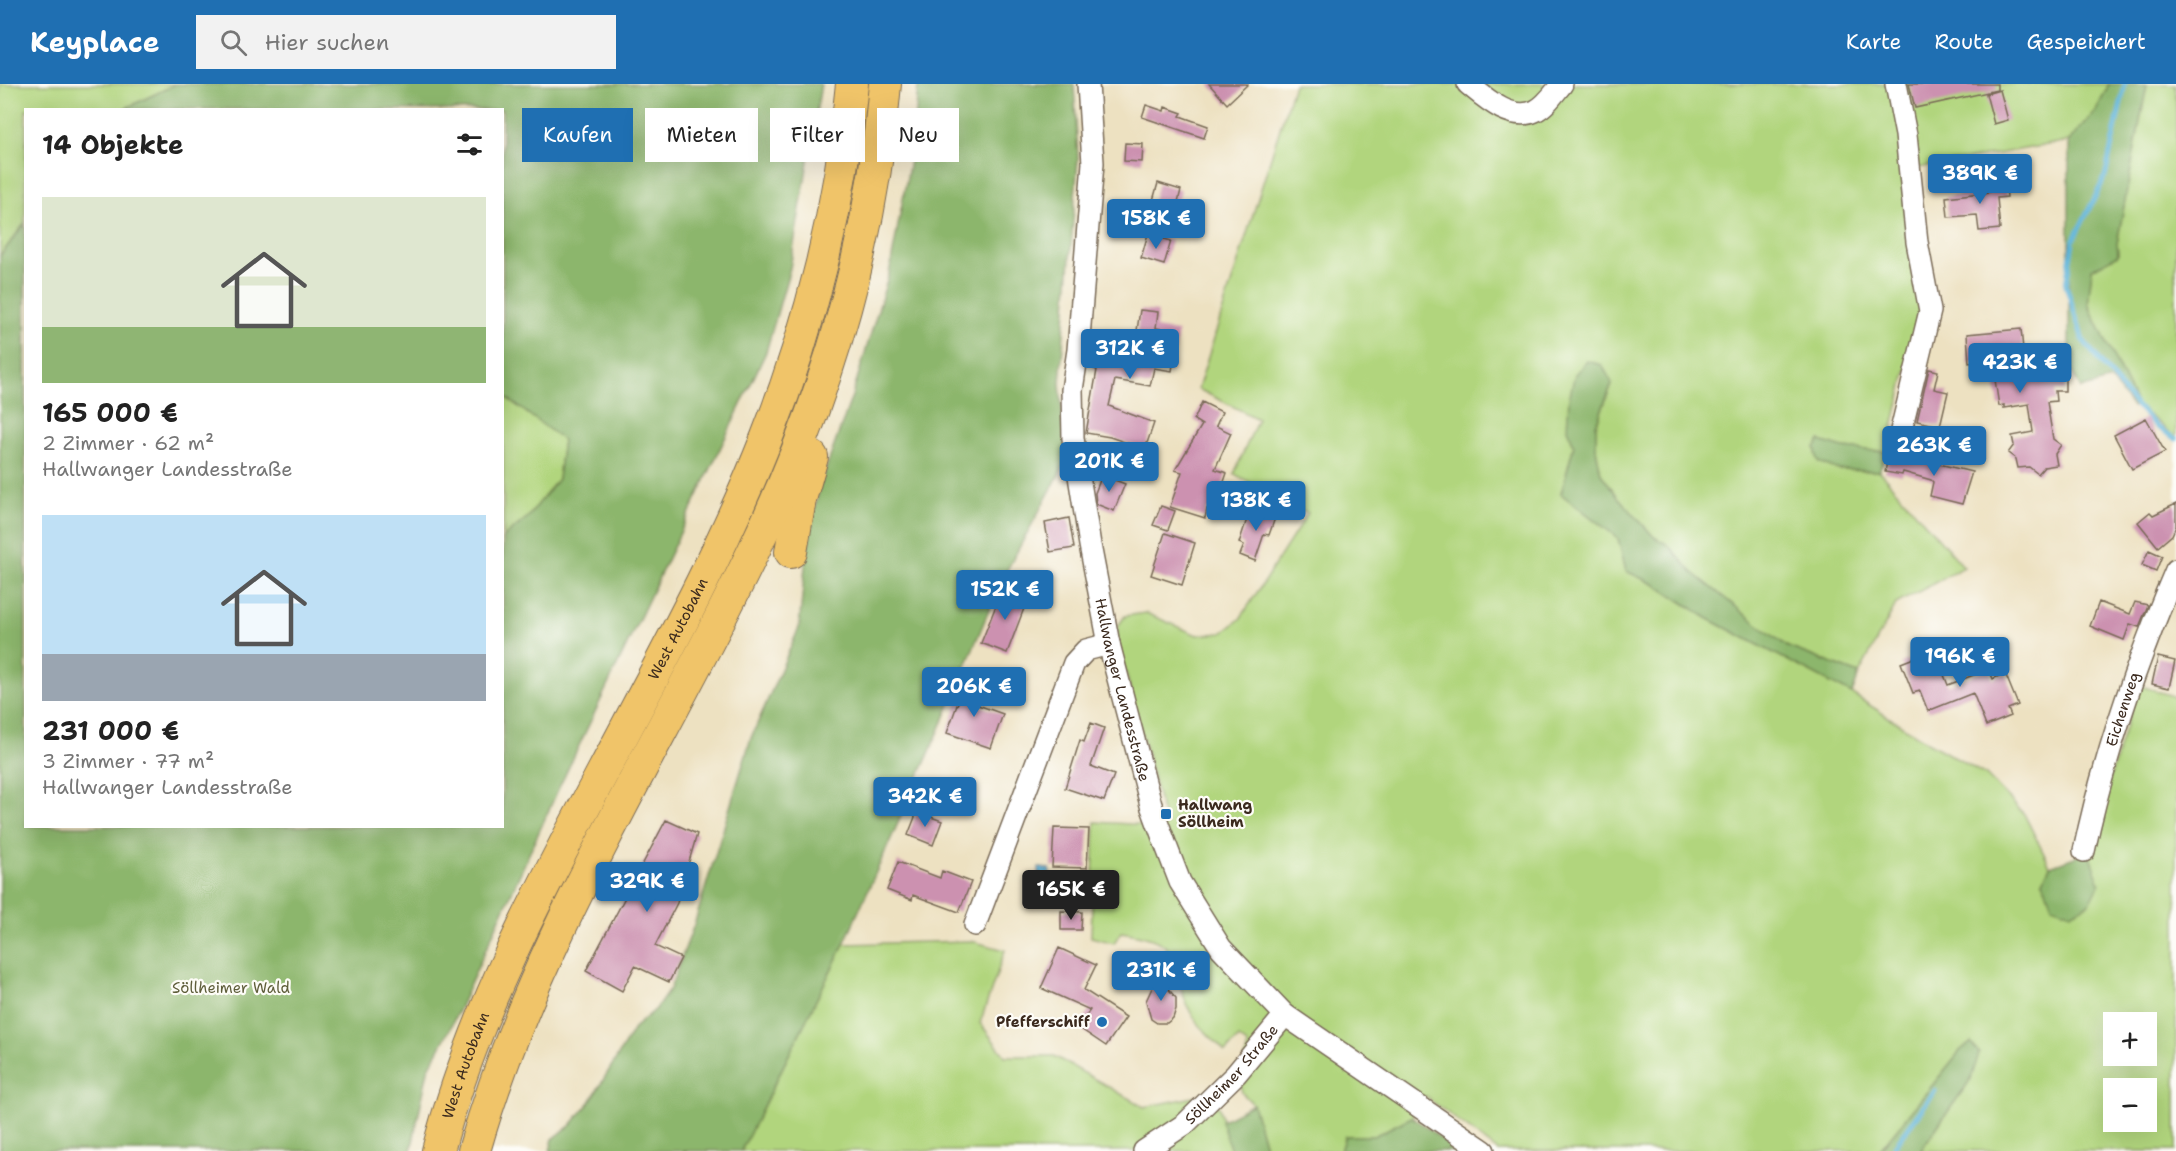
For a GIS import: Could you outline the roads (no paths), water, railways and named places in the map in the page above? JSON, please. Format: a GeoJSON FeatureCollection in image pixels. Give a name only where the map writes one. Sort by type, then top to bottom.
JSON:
{"type":"FeatureCollection","features":[{"type":"Feature","properties":{"kind":"highway","name":"West Autobahn"},"geometry":{"type":"LineString","coordinates":[[438,1151],[469,1054],[523,928],[692,602],[767,437],[799,344],[824,252],[849,119],[852,84]]}},
{"type":"Feature","properties":{"kind":"highway"},"geometry":{"type":"LineString","coordinates":[[474,1151],[505,1055],[561,926],[753,552],[810,417],[839,333],[867,214],[885,84]]}},
{"type":"Feature","properties":{"kind":"highway"},"geometry":{"type":"LineString","coordinates":[[791,552],[806,476],[815,447],[810,417]]}},
{"type":"Feature","properties":{"kind":"street","name":"Hallwanger Landesstraße"},"geometry":{"type":"LineString","coordinates":[[1088,84],[1093,164],[1078,350],[1072,390],[1072,424],[1083,505],[1109,644],[1151,805],[1180,882],[1221,948],[1285,1015],[1484,1151]]}},
{"type":"Feature","properties":{"kind":"street"},"geometry":{"type":"LineString","coordinates":[[1468,84],[1491,104],[1510,111],[1528,112],[1536,111],[1562,84]]}},
{"type":"Feature","properties":{"kind":"street"},"geometry":{"type":"LineString","coordinates":[[1896,84],[1906,135],[1917,242],[1930,310],[1897,447]]}},
{"type":"Feature","properties":{"kind":"street","name":"Eichenweg"},"geometry":{"type":"LineString","coordinates":[[2084,851],[2098,784],[2118,717],[2176,570]]}},
{"type":"Feature","properties":{"kind":"street"},"geometry":{"type":"LineString","coordinates":[[975,924],[1074,663],[1086,650],[1109,644]]}},
{"type":"Feature","properties":{"kind":"street","name":"Söllheimer Straße"},"geometry":{"type":"LineString","coordinates":[[1144,1151],[1185,1124],[1236,1074],[1285,1015]]}},
{"type":"Feature","properties":{"kind":"water"},"geometry":{"type":"Polygon","coordinates":[[[1039,868],[1050,869],[1048,890],[1037,889],[1039,868]]]}},
{"type":"Feature","properties":{"kind":"waterway"},"geometry":{"type":"LineString","coordinates":[[2125,84],[2105,177],[2073,241],[2066,285],[2083,340],[2128,397],[2157,427],[2176,439]]}},
{"type":"Feature","properties":{"kind":"waterway"},"geometry":{"type":"LineString","coordinates":[[1891,1151],[1935,1091]]}},
{"type":"Feature","properties":{"kind":"place","name":"Hallwang Söllheim"},"geometry":{"type":"Point","coordinates":[1166,814]}},
{"type":"Feature","properties":{"kind":"place","name":"Pfefferschiff"},"geometry":{"type":"Point","coordinates":[1102,1022]}},
{"type":"Feature","properties":{"kind":"park label","name":"Söllheimer Wald"},"geometry":{"type":"Point","coordinates":[231,988]}}]}
